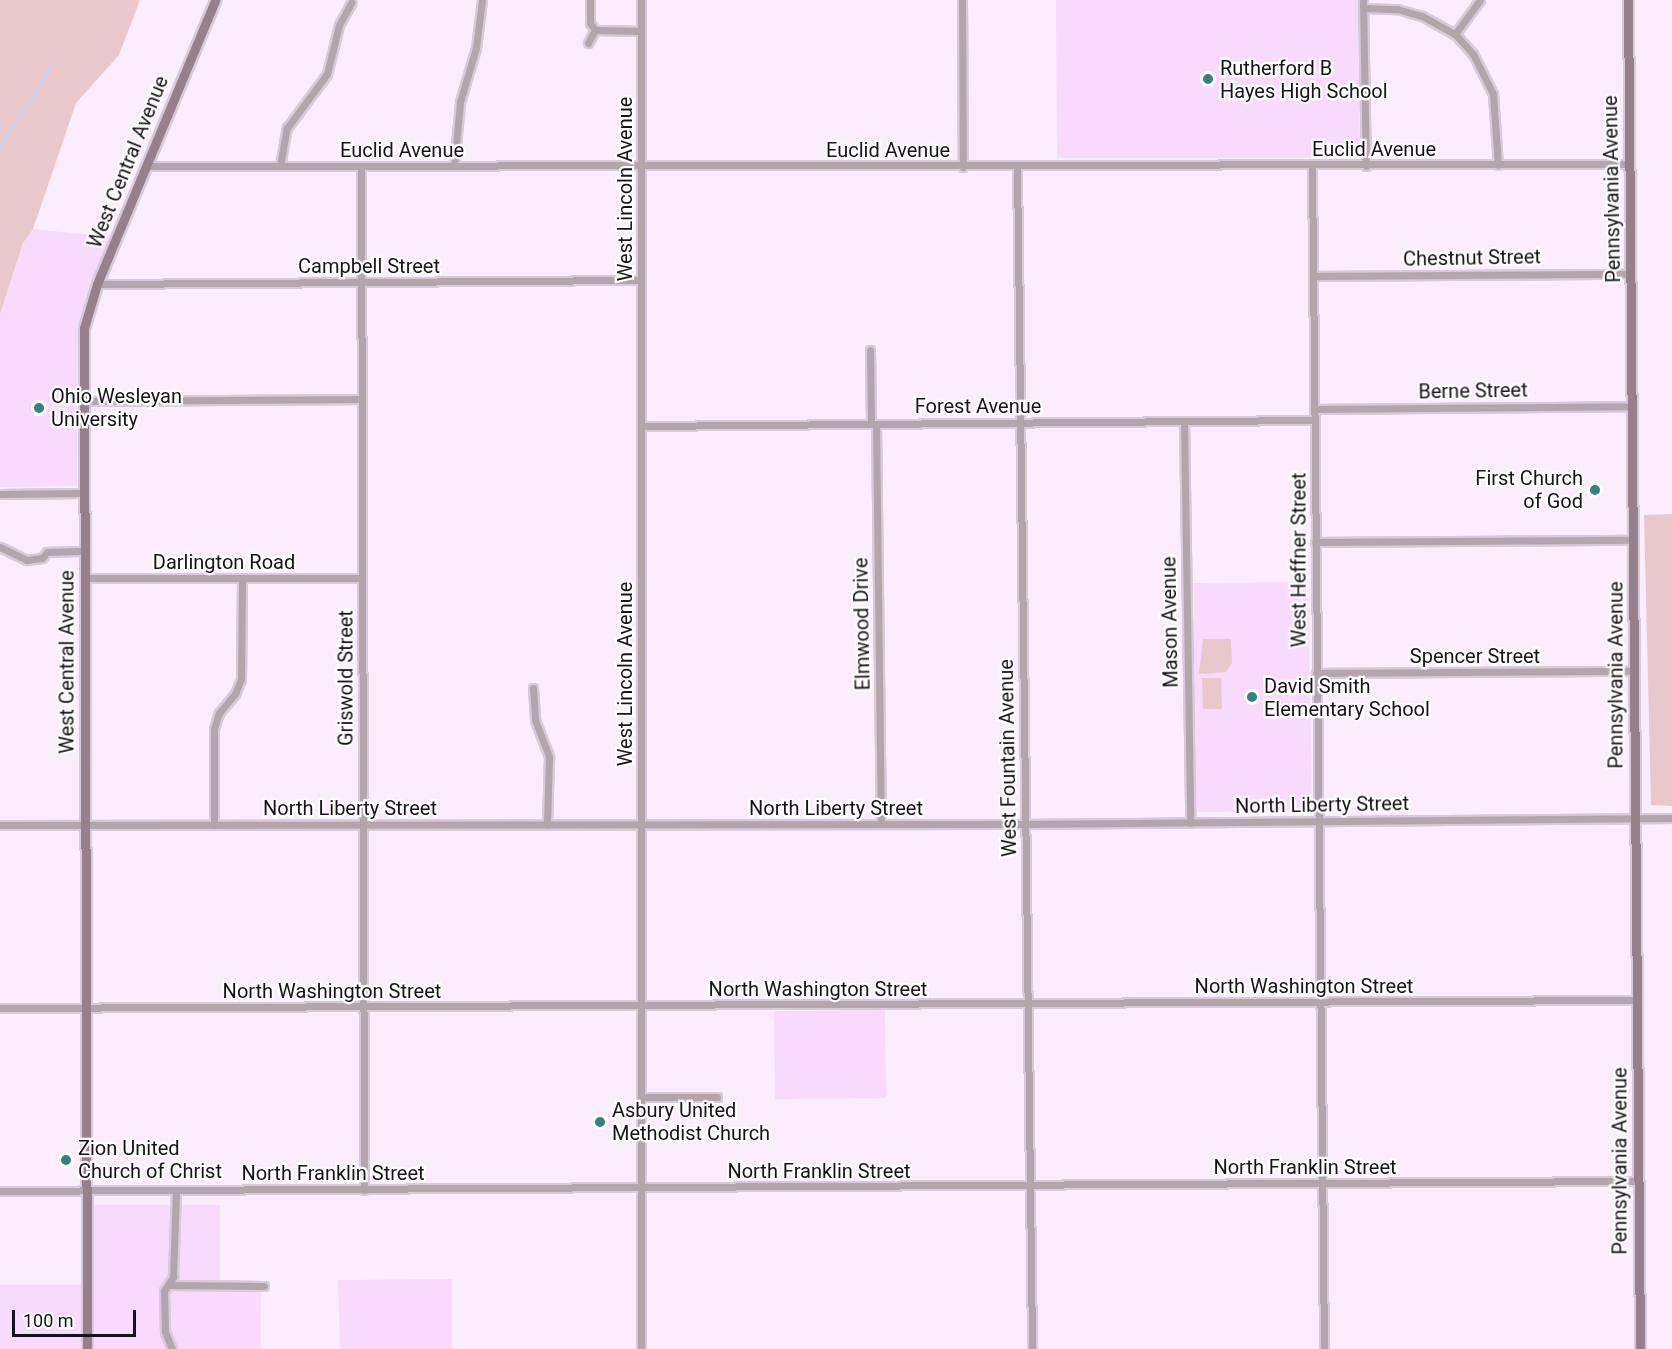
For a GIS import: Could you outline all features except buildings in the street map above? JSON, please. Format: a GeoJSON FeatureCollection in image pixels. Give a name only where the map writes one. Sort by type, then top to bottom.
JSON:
{"type":"FeatureCollection","features":[{"type":"Feature","properties":{"kind":"main road","name":"West Central Avenue"},"geometry":{"type":"LineString","coordinates":[[87,1349],[85,318],[215,0]]}},
{"type":"Feature","properties":{"kind":"main road","name":"Pennsylvania Avenue"},"geometry":{"type":"LineString","coordinates":[[1628,0],[1640,1349]]}},
{"type":"Feature","properties":{"kind":"street"},"geometry":{"type":"LineString","coordinates":[[454,166],[460,102],[479,33],[482,0]]}},
{"type":"Feature","properties":{"kind":"street"},"geometry":{"type":"LineString","coordinates":[[590,0],[590,23],[596,30],[641,31]]}},
{"type":"Feature","properties":{"kind":"street","name":"West Lincoln Avenue"},"geometry":{"type":"LineString","coordinates":[[641,0],[641,1349]]}},
{"type":"Feature","properties":{"kind":"street"},"geometry":{"type":"LineString","coordinates":[[962,0],[963,167]]}},
{"type":"Feature","properties":{"kind":"street"},"geometry":{"type":"LineString","coordinates":[[1455,34],[1480,0]]}},
{"type":"Feature","properties":{"kind":"street"},"geometry":{"type":"LineString","coordinates":[[280,166],[287,128],[327,74],[339,25],[352,2]]}},
{"type":"Feature","properties":{"kind":"street"},"geometry":{"type":"LineString","coordinates":[[1366,166],[1363,4],[1406,11],[1434,21],[1455,34],[1478,60],[1493,94],[1498,165]]}},
{"type":"Feature","properties":{"kind":"street"},"geometry":{"type":"LineString","coordinates":[[588,43],[596,30]]}},
{"type":"Feature","properties":{"kind":"street","name":"Euclid Avenue"},"geometry":{"type":"LineString","coordinates":[[146,166],[1017,167],[1630,164]]}},
{"type":"Feature","properties":{"kind":"street","name":"Griswold Street"},"geometry":{"type":"LineString","coordinates":[[361,166],[364,1190]]}},
{"type":"Feature","properties":{"kind":"street","name":"West Heffner Street"},"geometry":{"type":"LineString","coordinates":[[1312,166],[1324,1349]]}},
{"type":"Feature","properties":{"kind":"street","name":"West Fountain Avenue"},"geometry":{"type":"LineString","coordinates":[[1017,167],[1032,1349]]}},
{"type":"Feature","properties":{"kind":"street","name":"Chestnut Street"},"geometry":{"type":"LineString","coordinates":[[1313,276],[1631,274]]}},
{"type":"Feature","properties":{"kind":"street","name":"Campbell Street"},"geometry":{"type":"LineString","coordinates":[[97,284],[641,280]]}},
{"type":"Feature","properties":{"kind":"street","name":"Elmwood Drive"},"geometry":{"type":"LineString","coordinates":[[870,350],[881,824]]}},
{"type":"Feature","properties":{"kind":"street"},"geometry":{"type":"LineString","coordinates":[[84,401],[362,399]]}},
{"type":"Feature","properties":{"kind":"street","name":"Berne Street"},"geometry":{"type":"LineString","coordinates":[[1314,409],[1632,406]]}},
{"type":"Feature","properties":{"kind":"street","name":"Forest Avenue"},"geometry":{"type":"LineString","coordinates":[[641,426],[1314,420]]}},
{"type":"Feature","properties":{"kind":"street","name":"Mason Avenue"},"geometry":{"type":"LineString","coordinates":[[1184,421],[1190,823]]}},
{"type":"Feature","properties":{"kind":"street"},"geometry":{"type":"LineString","coordinates":[[0,494],[84,493]]}},
{"type":"Feature","properties":{"kind":"street"},"geometry":{"type":"LineString","coordinates":[[1315,542],[1633,540]]}},
{"type":"Feature","properties":{"kind":"street"},"geometry":{"type":"LineString","coordinates":[[0,547],[27,560],[42,558],[47,552],[85,551]]}},
{"type":"Feature","properties":{"kind":"street","name":"Darlington Road"},"geometry":{"type":"LineString","coordinates":[[85,578],[362,579]]}},
{"type":"Feature","properties":{"kind":"street"},"geometry":{"type":"LineString","coordinates":[[214,825],[214,729],[219,713],[235,694],[241,679],[242,578]]}},
{"type":"Feature","properties":{"kind":"street","name":"Spencer Street"},"geometry":{"type":"LineString","coordinates":[[1316,673],[1634,671]]}},
{"type":"Feature","properties":{"kind":"street"},"geometry":{"type":"LineString","coordinates":[[533,688],[535,720],[549,757],[547,825]]}},
{"type":"Feature","properties":{"kind":"street","name":"North Liberty Street"},"geometry":{"type":"LineString","coordinates":[[0,825],[1025,824],[1672,818]]}},
{"type":"Feature","properties":{"kind":"street","name":"North Washington Street"},"geometry":{"type":"LineString","coordinates":[[0,1008],[641,1007],[1637,1000]]}},
{"type":"Feature","properties":{"kind":"street"},"geometry":{"type":"LineString","coordinates":[[641,1097],[717,1098]]}},
{"type":"Feature","properties":{"kind":"street","name":"North Franklin Street"},"geometry":{"type":"LineString","coordinates":[[0,1191],[641,1189],[1638,1181]]}},
{"type":"Feature","properties":{"kind":"street"},"geometry":{"type":"LineString","coordinates":[[171,1285],[176,1190]]}},
{"type":"Feature","properties":{"kind":"street"},"geometry":{"type":"LineString","coordinates":[[172,1349],[164,1325],[164,1291],[171,1285],[264,1286]]}},
{"type":"Feature","properties":{"kind":"shaded area"},"geometry":{"type":"Polygon","coordinates":[[[0,0],[140,0],[119,55],[76,103],[33,229],[23,243],[0,314],[0,0]]]}},
{"type":"Feature","properties":{"kind":"shaded area","name":"Rutherford B Hayes High School"},"geometry":{"type":"Polygon","coordinates":[[[1056,0],[1358,0],[1360,158],[1057,158],[1056,0]]]}},
{"type":"Feature","properties":{"kind":"shaded area","name":"Ohio Wesleyan University"},"geometry":{"type":"Polygon","coordinates":[[[33,229],[111,237],[86,299],[78,330],[77,486],[0,487],[0,314],[23,243],[33,229]]]}},
{"type":"Feature","properties":{"kind":"shaded area"},"geometry":{"type":"Polygon","coordinates":[[[1672,514],[1672,806],[1651,805],[1644,515],[1672,514]]]}},
{"type":"Feature","properties":{"kind":"shaded area","name":"David Smith Elementary School"},"geometry":{"type":"Polygon","coordinates":[[[1308,582],[1312,811],[1194,812],[1194,583],[1308,582]]]}},
{"type":"Feature","properties":{"kind":"shaded area"},"geometry":{"type":"Polygon","coordinates":[[[1203,639],[1231,639],[1232,663],[1226,672],[1199,674],[1203,639]]]}},
{"type":"Feature","properties":{"kind":"shaded area"},"geometry":{"type":"Polygon","coordinates":[[[1202,678],[1221,678],[1222,709],[1203,709],[1202,678]]]}},
{"type":"Feature","properties":{"kind":"shaded area"},"geometry":{"type":"Polygon","coordinates":[[[885,1010],[886,1098],[775,1099],[774,1011],[885,1010]]]}},
{"type":"Feature","properties":{"kind":"shaded area"},"geometry":{"type":"Polygon","coordinates":[[[90,1205],[220,1205],[220,1282],[261,1282],[261,1349],[0,1349],[0,1285],[90,1285],[90,1205]]]}},
{"type":"Feature","properties":{"kind":"shaded area"},"geometry":{"type":"Polygon","coordinates":[[[452,1279],[452,1349],[340,1349],[338,1280],[452,1279]]]}},
{"type":"Feature","properties":{"kind":"waterway"},"geometry":{"type":"LineString","coordinates":[[0,148],[54,63]]}},
{"type":"Feature","properties":{"kind":"place","name":"Rutherford B Hayes High School"},"geometry":{"type":"Point","coordinates":[1208,79]}},
{"type":"Feature","properties":{"kind":"place","name":"Ohio Wesleyan University"},"geometry":{"type":"Point","coordinates":[39,408]}},
{"type":"Feature","properties":{"kind":"place","name":"First Church of God"},"geometry":{"type":"Point","coordinates":[1595,490]}},
{"type":"Feature","properties":{"kind":"place","name":"David Smith Elementary School"},"geometry":{"type":"Point","coordinates":[1252,697]}},
{"type":"Feature","properties":{"kind":"place","name":"Asbury United Methodist Church"},"geometry":{"type":"Point","coordinates":[600,1122]}},
{"type":"Feature","properties":{"kind":"place","name":"Zion United Church of Christ"},"geometry":{"type":"Point","coordinates":[66,1160]}}]}
